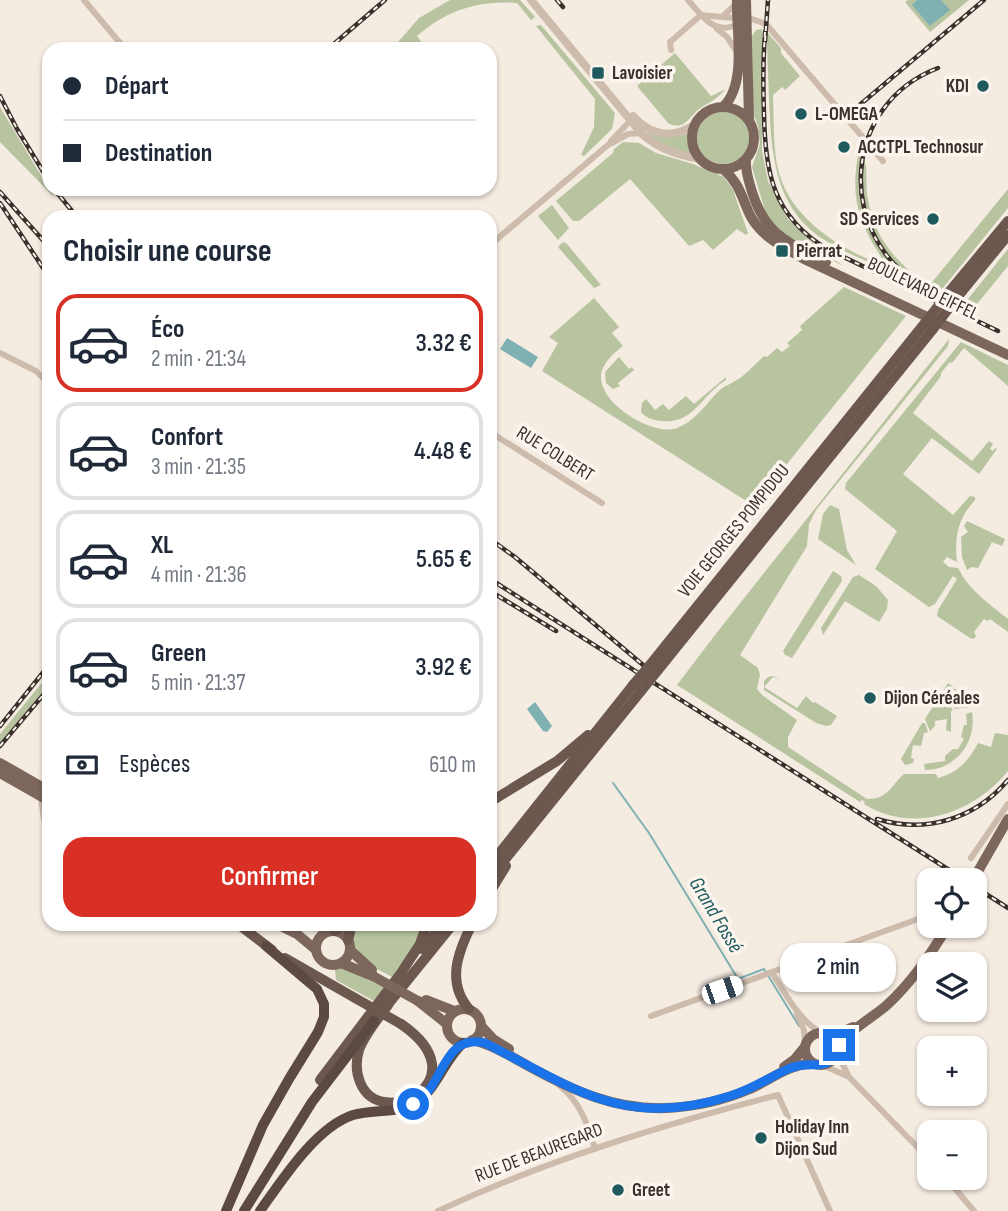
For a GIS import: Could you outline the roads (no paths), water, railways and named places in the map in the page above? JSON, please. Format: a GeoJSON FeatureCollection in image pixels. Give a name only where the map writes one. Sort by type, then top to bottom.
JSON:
{"type":"FeatureCollection","features":[{"type":"Feature","properties":{"kind":"highway","name":"VOIE GEORGES POMPIDOU"},"geometry":{"type":"LineString","coordinates":[[497,869],[637,688],[929,326],[1008,221]]}},
{"type":"Feature","properties":{"kind":"highway","name":"VOIE GEORGES POMPIDOU"},"geometry":{"type":"LineString","coordinates":[[954,294],[1008,235]]}},
{"type":"Feature","properties":{"kind":"highway","name":"VOIE GEORGES POMPIDOU"},"geometry":{"type":"LineString","coordinates":[[497,856],[624,696],[637,688]]}},
{"type":"Feature","properties":{"kind":"highway"},"geometry":{"type":"LineString","coordinates":[[497,798],[570,752],[624,696]]}},
{"type":"Feature","properties":{"kind":"highway"},"geometry":{"type":"LineString","coordinates":[[497,880],[524,835]]}},
{"type":"Feature","properties":{"kind":"highway"},"geometry":{"type":"LineString","coordinates":[[226,1211],[263,1125],[318,1032],[324,1017],[324,1004],[314,986],[247,931]]}},
{"type":"Feature","properties":{"kind":"highway"},"geometry":{"type":"LineString","coordinates":[[349,945],[351,931]]}},
{"type":"Feature","properties":{"kind":"highway"},"geometry":{"type":"LineString","coordinates":[[401,974],[420,944],[425,931]]}},
{"type":"Feature","properties":{"kind":"highway"},"geometry":{"type":"LineString","coordinates":[[236,1211],[273,1149],[320,1080],[437,931]]}},
{"type":"Feature","properties":{"kind":"highway"},"geometry":{"type":"LineString","coordinates":[[244,1211],[312,1102],[447,931]]}},
{"type":"Feature","properties":{"kind":"highway"},"geometry":{"type":"LineString","coordinates":[[468,931],[456,963],[460,994],[469,1009]]}},
{"type":"Feature","properties":{"kind":"highway"},"geometry":{"type":"LineString","coordinates":[[266,946],[355,998],[401,1024],[424,1042],[430,1056],[432,1072],[429,1081],[419,1094],[402,1102],[374,1098],[364,1091],[357,1073],[356,1062],[364,1040],[388,1005]]}},
{"type":"Feature","properties":{"kind":"highway"},"geometry":{"type":"LineString","coordinates":[[260,1211],[306,1152],[330,1127],[352,1116],[413,1104],[425,1096],[449,1057],[468,1042]]}},
{"type":"Feature","properties":{"kind":"main road"},"geometry":{"type":"LineString","coordinates":[[740,1],[736,88],[724,106],[704,113],[695,125],[692,143],[700,159],[715,168],[736,167],[746,160],[755,141],[750,120],[740,21]]}},
{"type":"Feature","properties":{"kind":"main road"},"geometry":{"type":"LineString","coordinates":[[724,106],[743,113],[750,120]]}},
{"type":"Feature","properties":{"kind":"main road","name":"BOULEVARD EIFFEL"},"geometry":{"type":"LineString","coordinates":[[746,160],[748,178],[763,220],[778,235],[824,261],[1008,349]]}},
{"type":"Feature","properties":{"kind":"main road","name":"BOULEVARD EIFFEL"},"geometry":{"type":"LineString","coordinates":[[723,169],[735,180],[752,219],[773,242],[1008,355]]}},
{"type":"Feature","properties":{"kind":"main road"},"geometry":{"type":"LineString","coordinates":[[1,767],[42,793]]}},
{"type":"Feature","properties":{"kind":"main road"},"geometry":{"type":"LineString","coordinates":[[981,868],[1008,819]]}},
{"type":"Feature","properties":{"kind":"main road"},"geometry":{"type":"LineString","coordinates":[[982,868],[1008,825]]}},
{"type":"Feature","properties":{"kind":"main road"},"geometry":{"type":"LineString","coordinates":[[291,931],[315,949],[322,962],[332,965],[341,962],[374,974],[420,1000],[454,1011],[469,1009],[479,1017],[481,1026],[479,1034],[468,1042]]}},
{"type":"Feature","properties":{"kind":"main road"},"geometry":{"type":"LineString","coordinates":[[309,931],[321,935],[330,931]]}},
{"type":"Feature","properties":{"kind":"main road"},"geometry":{"type":"LineString","coordinates":[[341,931],[374,974]]}},
{"type":"Feature","properties":{"kind":"main road"},"geometry":{"type":"LineString","coordinates":[[315,949],[321,935]]}},
{"type":"Feature","properties":{"kind":"main road"},"geometry":{"type":"LineString","coordinates":[[420,1000],[447,1024],[449,1035],[453,1039],[485,1043],[553,1080],[610,1103],[669,1108],[729,1097],[749,1090],[793,1067],[832,1061],[844,1040],[883,1008],[926,961],[939,938]]}},
{"type":"Feature","properties":{"kind":"main road"},"geometry":{"type":"LineString","coordinates":[[341,962],[349,945]]}},
{"type":"Feature","properties":{"kind":"main road"},"geometry":{"type":"LineString","coordinates":[[481,1026],[493,1039],[507,1048],[583,1090],[614,1100],[650,1105],[688,1102],[742,1089],[785,1066],[795,1059],[810,1036],[839,1033],[856,1025],[907,982]]}},
{"type":"Feature","properties":{"kind":"main road"},"geometry":{"type":"LineString","coordinates":[[447,1024],[454,1011]]}},
{"type":"Feature","properties":{"kind":"main road"},"geometry":{"type":"LineString","coordinates":[[823,1033],[833,1038],[837,1051]]}},
{"type":"Feature","properties":{"kind":"main road"},"geometry":{"type":"LineString","coordinates":[[805,1045],[806,1057],[818,1064]]}},
{"type":"Feature","properties":{"kind":"street"},"geometry":{"type":"LineString","coordinates":[[84,0],[119,42]]}},
{"type":"Feature","properties":{"kind":"street"},"geometry":{"type":"LineString","coordinates":[[531,0],[608,87],[651,142],[671,152],[700,159]]}},
{"type":"Feature","properties":{"kind":"street"},"geometry":{"type":"LineString","coordinates":[[688,0],[727,37],[738,54]]}},
{"type":"Feature","properties":{"kind":"street"},"geometry":{"type":"LineString","coordinates":[[722,17],[740,1]]}},
{"type":"Feature","properties":{"kind":"street"},"geometry":{"type":"LineString","coordinates":[[671,50],[670,42],[701,15],[760,22],[771,29],[883,161]]}},
{"type":"Feature","properties":{"kind":"street"},"geometry":{"type":"LineString","coordinates":[[716,27],[729,27],[740,21]]}},
{"type":"Feature","properties":{"kind":"street"},"geometry":{"type":"LineString","coordinates":[[600,81],[604,90],[630,121],[643,131]]}},
{"type":"Feature","properties":{"kind":"street"},"geometry":{"type":"LineString","coordinates":[[497,239],[608,145],[630,121]]}},
{"type":"Feature","properties":{"kind":"street"},"geometry":{"type":"LineString","coordinates":[[608,145],[628,134],[643,131],[671,135],[695,125]]}},
{"type":"Feature","properties":{"kind":"street"},"geometry":{"type":"LineString","coordinates":[[0,353],[36,371],[42,377]]}},
{"type":"Feature","properties":{"kind":"street","name":"RUE COLBERT"},"geometry":{"type":"LineString","coordinates":[[497,436],[602,503]]}},
{"type":"Feature","properties":{"kind":"street"},"geometry":{"type":"LineString","coordinates":[[971,858],[1008,804]]}},
{"type":"Feature","properties":{"kind":"street"},"geometry":{"type":"LineString","coordinates":[[651,1016],[917,919]]}},
{"type":"Feature","properties":{"kind":"street"},"geometry":{"type":"LineString","coordinates":[[772,973],[803,1027],[805,1045]]}},
{"type":"Feature","properties":{"kind":"street"},"geometry":{"type":"LineString","coordinates":[[793,1006],[809,1025],[823,1033]]}},
{"type":"Feature","properties":{"kind":"street"},"geometry":{"type":"LineString","coordinates":[[837,1051],[849,1076],[917,1147]]}},
{"type":"Feature","properties":{"kind":"street"},"geometry":{"type":"LineString","coordinates":[[818,1064],[849,1076]]}},
{"type":"Feature","properties":{"kind":"street"},"geometry":{"type":"LineString","coordinates":[[553,1080],[578,1103],[595,1149]]}},
{"type":"Feature","properties":{"kind":"street","name":"RUE DE BEAUREGARD"},"geometry":{"type":"LineString","coordinates":[[438,1211],[472,1195],[637,1133],[778,1095],[830,1211]]}},
{"type":"Feature","properties":{"kind":"street"},"geometry":{"type":"LineString","coordinates":[[956,1190],[974,1211]]}},
{"type":"Feature","properties":{"kind":"water"},"geometry":{"type":"Polygon","coordinates":[[[917,0],[941,0],[950,10],[930,26],[912,5],[917,0]]]}},
{"type":"Feature","properties":{"kind":"water"},"geometry":{"type":"Polygon","coordinates":[[[507,338],[538,357],[531,368],[500,349],[507,338]]]}},
{"type":"Feature","properties":{"kind":"water"},"geometry":{"type":"Polygon","coordinates":[[[535,702],[552,726],[547,732],[543,731],[527,709],[535,702]]]}},
{"type":"Feature","properties":{"kind":"waterway","name":"Grand Fossé"},"geometry":{"type":"LineString","coordinates":[[613,783],[649,833],[738,979],[764,969],[799,1026]]}},
{"type":"Feature","properties":{"kind":"railway"},"geometry":{"type":"LineString","coordinates":[[336,42],[385,0]]}},
{"type":"Feature","properties":{"kind":"railway"},"geometry":{"type":"LineString","coordinates":[[557,0],[563,7]]}},
{"type":"Feature","properties":{"kind":"railway"},"geometry":{"type":"LineString","coordinates":[[765,41],[768,0]]}},
{"type":"Feature","properties":{"kind":"railway"},"geometry":{"type":"LineString","coordinates":[[856,108],[984,0]]}},
{"type":"Feature","properties":{"kind":"railway"},"geometry":{"type":"LineString","coordinates":[[765,32],[763,93],[767,155],[776,191],[795,222],[827,249],[998,331]]}},
{"type":"Feature","properties":{"kind":"railway"},"geometry":{"type":"LineString","coordinates":[[918,284],[891,261],[873,233],[863,201],[861,169],[868,138],[883,109],[906,85],[938,68]]}},
{"type":"Feature","properties":{"kind":"railway"},"geometry":{"type":"LineString","coordinates":[[0,96],[42,170]]}},
{"type":"Feature","properties":{"kind":"railway"},"geometry":{"type":"LineString","coordinates":[[0,192],[42,239]]}},
{"type":"Feature","properties":{"kind":"railway"},"geometry":{"type":"LineString","coordinates":[[60,196],[71,210]]}},
{"type":"Feature","properties":{"kind":"railway"},"geometry":{"type":"LineString","coordinates":[[0,203],[42,266]]}},
{"type":"Feature","properties":{"kind":"railway"},"geometry":{"type":"LineString","coordinates":[[497,544],[649,670]]}},
{"type":"Feature","properties":{"kind":"railway"},"geometry":{"type":"LineString","coordinates":[[497,583],[946,868]]}},
{"type":"Feature","properties":{"kind":"railway"},"geometry":{"type":"LineString","coordinates":[[497,595],[556,631]]}},
{"type":"Feature","properties":{"kind":"railway"},"geometry":{"type":"LineString","coordinates":[[0,726],[42,674]]}},
{"type":"Feature","properties":{"kind":"railway"},"geometry":{"type":"LineString","coordinates":[[0,746],[42,696]]}},
{"type":"Feature","properties":{"kind":"railway"},"geometry":{"type":"LineString","coordinates":[[877,819],[914,825],[948,820],[980,805],[1008,780]]}},
{"type":"Feature","properties":{"kind":"railway"},"geometry":{"type":"LineString","coordinates":[[987,895],[1008,908]]}},
{"type":"Feature","properties":{"kind":"place","name":"Lavoisier"},"geometry":{"type":"Point","coordinates":[598,73]}},
{"type":"Feature","properties":{"kind":"place","name":"KDI"},"geometry":{"type":"Point","coordinates":[983,86]}},
{"type":"Feature","properties":{"kind":"place","name":"L-OMEGA"},"geometry":{"type":"Point","coordinates":[801,114]}},
{"type":"Feature","properties":{"kind":"place","name":"ACCTPL Technosur"},"geometry":{"type":"Point","coordinates":[844,147]}},
{"type":"Feature","properties":{"kind":"place","name":"SD Services"},"geometry":{"type":"Point","coordinates":[933,219]}},
{"type":"Feature","properties":{"kind":"place","name":"Pierrat"},"geometry":{"type":"Point","coordinates":[782,251]}},
{"type":"Feature","properties":{"kind":"place","name":"Dijon Céréales"},"geometry":{"type":"Point","coordinates":[870,698]}},
{"type":"Feature","properties":{"kind":"place","name":"Holiday Inn Dijon Sud"},"geometry":{"type":"Point","coordinates":[761,1138]}},
{"type":"Feature","properties":{"kind":"place","name":"Greet"},"geometry":{"type":"Point","coordinates":[618,1190]}}]}
